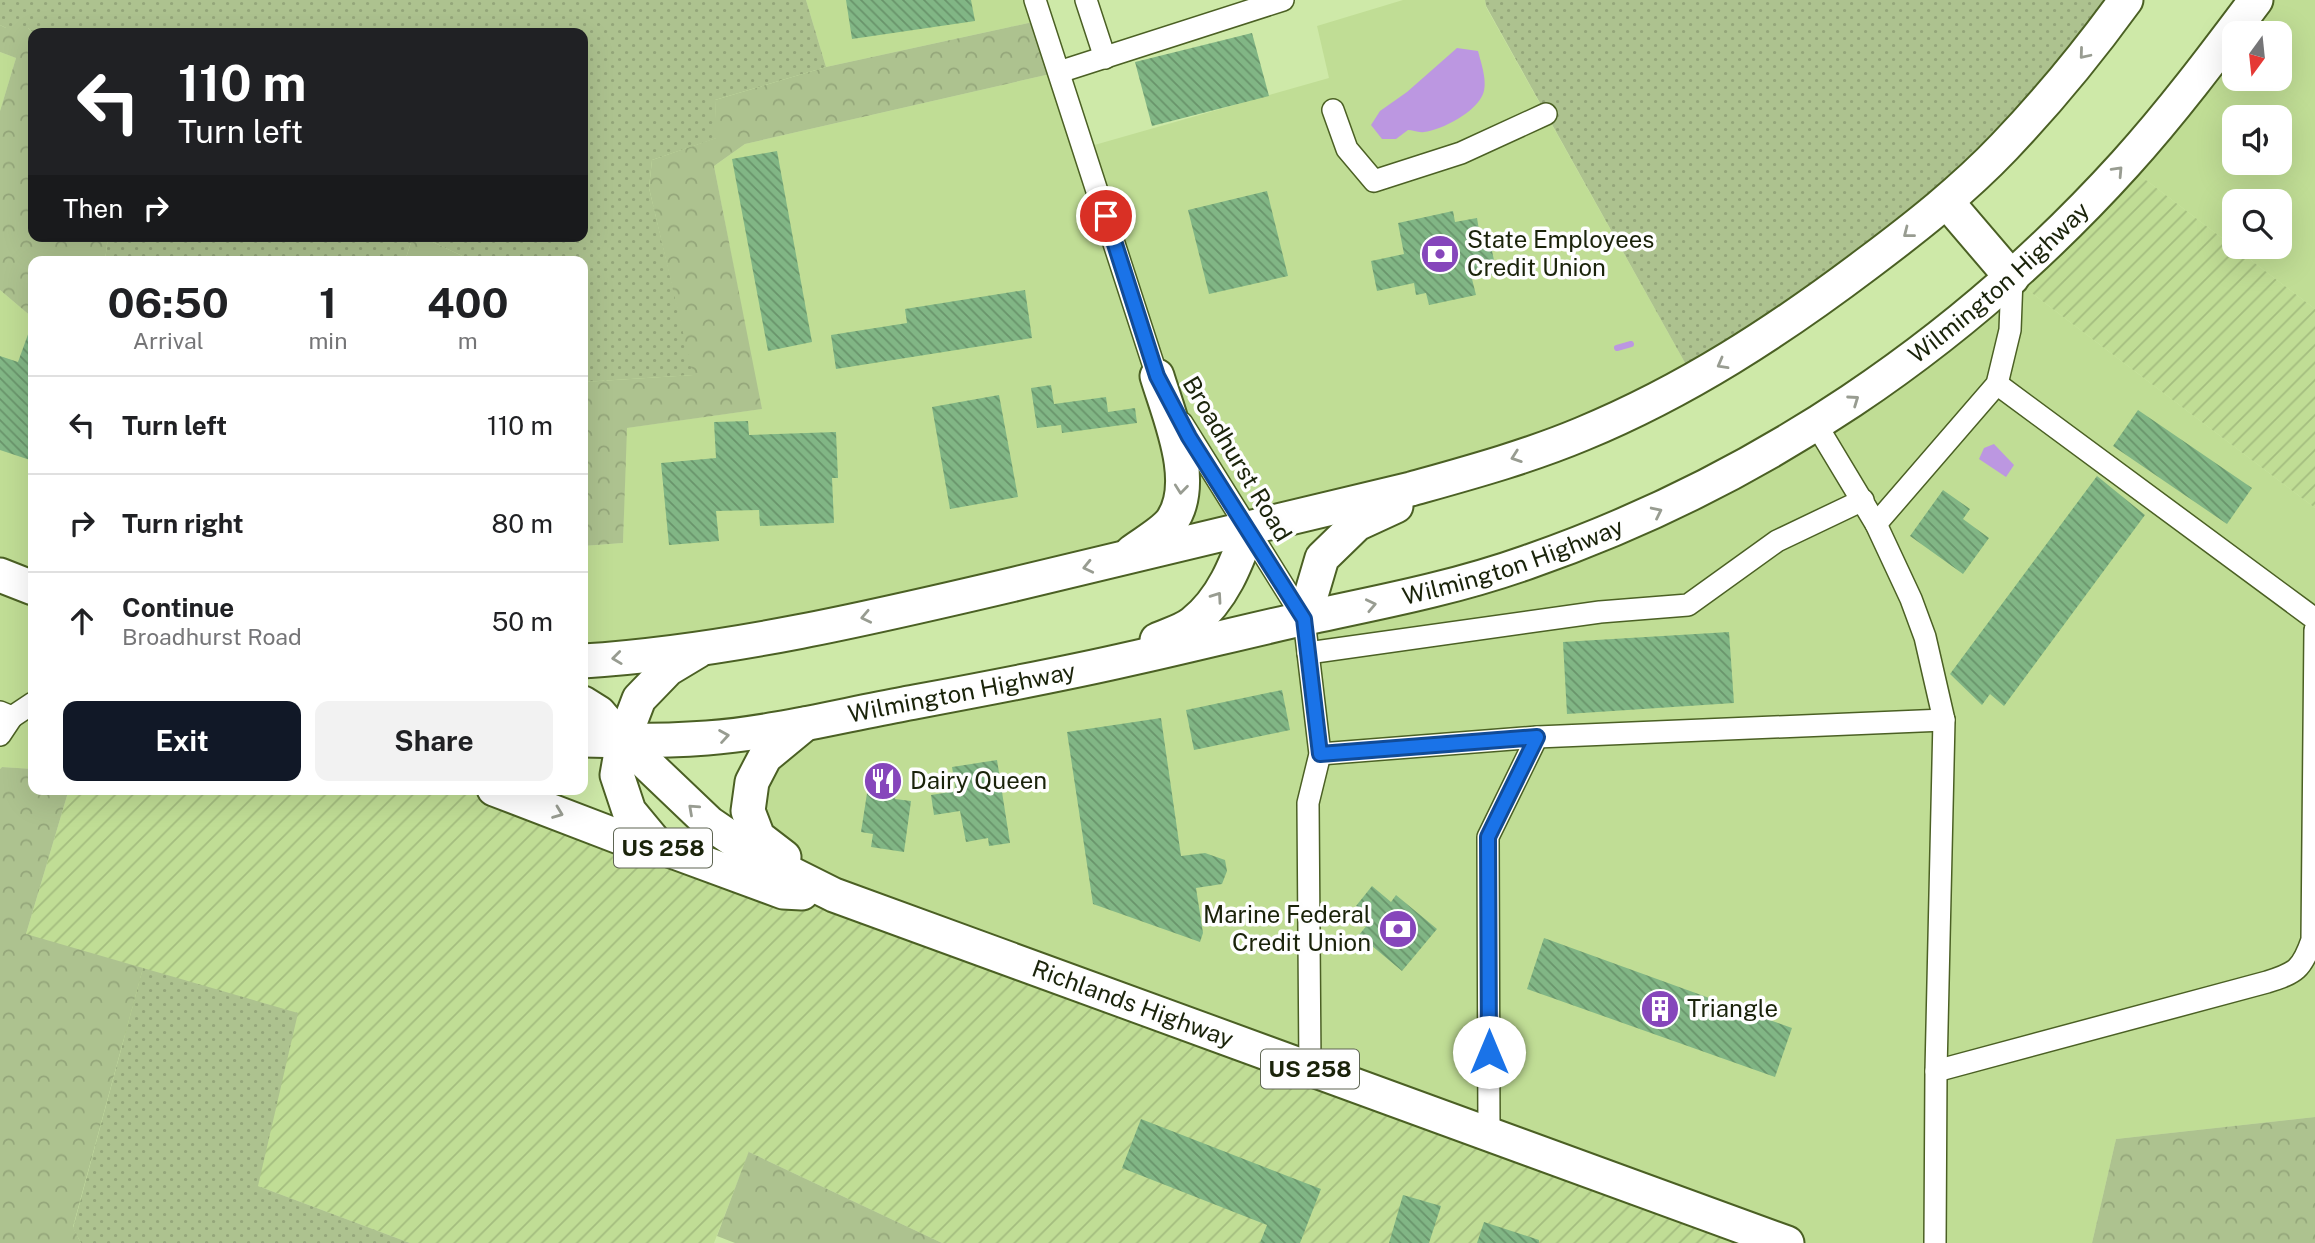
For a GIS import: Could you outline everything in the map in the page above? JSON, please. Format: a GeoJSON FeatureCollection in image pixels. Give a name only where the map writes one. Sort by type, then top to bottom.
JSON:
{"type":"FeatureCollection","features":[{"type":"Feature","properties":{"kind":"main road"},"geometry":{"type":"LineString","coordinates":[[588,660],[704,648],[923,605],[1249,529],[1461,475],[1581,435],[1662,397],[1743,352],[1819,300],[1947,202],[2004,147],[2126,0]]}},
{"type":"Feature","properties":{"kind":"main road","name":"Wilmington Highway"},"geometry":{"type":"LineString","coordinates":[[588,740],[710,738],[807,723],[1096,667],[1413,596],[1525,564],[1633,523],[1718,481],[1817,426],[1906,363],[2012,278],[2125,164],[2179,102],[2256,0]]}},
{"type":"Feature","properties":{"kind":"main road"},"geometry":{"type":"LineString","coordinates":[[1947,202],[2012,278]]}},
{"type":"Feature","properties":{"kind":"main road"},"geometry":{"type":"LineString","coordinates":[[1123,559],[1171,522],[1183,493],[1181,456],[1157,376]]}},
{"type":"Feature","properties":{"kind":"main road"},"geometry":{"type":"LineString","coordinates":[[1304,619],[1322,558],[1357,524],[1461,475]]}},
{"type":"Feature","properties":{"kind":"main road"},"geometry":{"type":"LineString","coordinates":[[1096,667],[1191,625],[1217,600],[1235,566],[1249,529]]}},
{"type":"Feature","properties":{"kind":"main road"},"geometry":{"type":"LineString","coordinates":[[0,575],[28,586]]}},
{"type":"Feature","properties":{"kind":"main road"},"geometry":{"type":"LineString","coordinates":[[658,846],[629,811],[617,775],[623,741],[639,699],[668,669],[704,648]]}},
{"type":"Feature","properties":{"kind":"main road","name":"Richlands Highway"},"geometry":{"type":"LineString","coordinates":[[588,706],[598,713],[623,741],[709,823],[762,859],[834,895],[1787,1243]]}},
{"type":"Feature","properties":{"kind":"main road"},"geometry":{"type":"LineString","coordinates":[[807,723],[765,757],[752,782],[748,811],[758,837],[834,895]]}},
{"type":"Feature","properties":{"kind":"main road","name":"Richlands Highway"},"geometry":{"type":"LineString","coordinates":[[510,795],[622,838],[658,846],[783,892],[834,895]]}},
{"type":"Feature","properties":{"kind":"street","name":"Broadhurst Road"},"geometry":{"type":"LineString","coordinates":[[1035,0],[1157,376],[1189,437],[1304,619]]}},
{"type":"Feature","properties":{"kind":"street"},"geometry":{"type":"LineString","coordinates":[[1086,0],[1105,58]]}},
{"type":"Feature","properties":{"kind":"street"},"geometry":{"type":"LineString","coordinates":[[1059,72],[1283,0]]}},
{"type":"Feature","properties":{"kind":"street"},"geometry":{"type":"LineString","coordinates":[[1333,110],[1347,149],[1374,181],[1461,153],[1546,114]]}},
{"type":"Feature","properties":{"kind":"street"},"geometry":{"type":"LineString","coordinates":[[1876,524],[1997,384],[2010,330],[2012,278]]}},
{"type":"Feature","properties":{"kind":"street"},"geometry":{"type":"LineString","coordinates":[[1997,384],[2315,619]]}},
{"type":"Feature","properties":{"kind":"street"},"geometry":{"type":"LineString","coordinates":[[1817,426],[1863,500],[1911,599],[1925,637],[1944,720],[1935,1243]]}},
{"type":"Feature","properties":{"kind":"street"},"geometry":{"type":"LineString","coordinates":[[1308,653],[1600,612],[1688,605],[1777,541],[1863,500]]}},
{"type":"Feature","properties":{"kind":"street"},"geometry":{"type":"LineString","coordinates":[[1304,619],[1320,754],[1308,803],[1310,1069]]}},
{"type":"Feature","properties":{"kind":"street"},"geometry":{"type":"LineString","coordinates":[[1936,1071],[2267,982],[2288,975],[2304,961],[2312,940],[2315,630]]}},
{"type":"Feature","properties":{"kind":"street"},"geometry":{"type":"LineString","coordinates":[[0,735],[6,714],[28,704]]}},
{"type":"Feature","properties":{"kind":"street"},"geometry":{"type":"LineString","coordinates":[[1320,754],[1537,737],[1944,720]]}},
{"type":"Feature","properties":{"kind":"street"},"geometry":{"type":"LineString","coordinates":[[1489,1134],[1488,837],[1537,737]]}},
{"type":"Feature","properties":{"kind":"shaded area"},"geometry":{"type":"Polygon","coordinates":[[[806,0],[1035,0],[1042,20],[826,67],[806,0]]]}},
{"type":"Feature","properties":{"kind":"shaded area"},"geometry":{"type":"Polygon","coordinates":[[[1403,0],[1485,0],[1486,7],[1694,379],[1461,475],[588,660],[588,546],[623,543],[626,428],[761,409],[714,166],[745,144],[1059,72],[1084,148],[1329,78],[1317,26],[1403,0]]]}},
{"type":"Feature","properties":{"kind":"shaded area"},"geometry":{"type":"Polygon","coordinates":[[[2256,0],[2315,0],[2315,309],[2249,259],[2292,259],[2292,189],[2222,189],[2222,238],[2125,164],[2222,43],[2222,91],[2292,91],[2292,21],[2239,21],[2256,0]]]}},
{"type":"Feature","properties":{"kind":"shaded area"},"geometry":{"type":"Polygon","coordinates":[[[1457,48],[1478,51],[1485,84],[1479,101],[1458,119],[1440,128],[1422,132],[1408,130],[1396,139],[1382,139],[1371,125],[1380,111],[1407,92],[1457,48]]]}},
{"type":"Feature","properties":{"kind":"shaded area"},"geometry":{"type":"Polygon","coordinates":[[[0,52],[16,58],[0,111],[0,52]]]}},
{"type":"Feature","properties":{"kind":"shaded area"},"geometry":{"type":"Polygon","coordinates":[[[2125,164],[2222,238],[2222,259],[2249,259],[2315,309],[2315,508],[2012,278],[2125,164]]]}},
{"type":"Feature","properties":{"kind":"shaded area"},"geometry":{"type":"Polygon","coordinates":[[[2012,278],[2315,508],[2315,1117],[2116,1139],[2092,1243],[1787,1243],[834,895],[758,837],[752,782],[807,723],[1021,682],[1633,523],[2012,278]]]}},
{"type":"Feature","properties":{"kind":"shaded area"},"geometry":{"type":"Polygon","coordinates":[[[0,290],[28,314],[28,769],[0,769],[0,290]]]}},
{"type":"Feature","properties":{"kind":"shaded area"},"geometry":{"type":"Polygon","coordinates":[[[1994,444],[2014,465],[2006,477],[1979,459],[1984,448],[1994,444]]]}},
{"type":"Feature","properties":{"kind":"shaded area"},"geometry":{"type":"Polygon","coordinates":[[[67,795],[511,795],[1782,1243],[942,1243],[749,1152],[714,1243],[410,1243],[258,1186],[26,934],[67,795]]]}},
{"type":"Feature","properties":{"kind":"green space"},"geometry":{"type":"Polygon","coordinates":[[[0,0],[806,0],[826,67],[715,100],[717,138],[652,160],[649,188],[694,375],[588,382],[588,256],[462,256],[433,242],[588,242],[588,28],[6,28],[0,25],[0,0]]]}},
{"type":"Feature","properties":{"kind":"green space"},"geometry":{"type":"Polygon","coordinates":[[[1485,0],[2126,0],[2004,147],[1694,379],[1485,0]]]}},
{"type":"Feature","properties":{"kind":"green space"},"geometry":{"type":"Polygon","coordinates":[[[1042,20],[1059,72],[745,144],[714,166],[762,409],[627,428],[623,543],[588,546],[588,382],[693,375],[649,188],[652,160],[716,138],[715,100],[826,67],[1042,20]]]}},
{"type":"Feature","properties":{"kind":"green space"},"geometry":{"type":"Polygon","coordinates":[[[0,25],[6,28],[28,28],[28,242],[107,242],[106,256],[28,256],[28,314],[0,290],[0,111],[16,58],[0,52],[0,25]]]}},
{"type":"Feature","properties":{"kind":"green space"},"geometry":{"type":"Polygon","coordinates":[[[107,242],[411,242],[407,256],[106,256],[107,242]]]}},
{"type":"Feature","properties":{"kind":"green space"},"geometry":{"type":"Polygon","coordinates":[[[411,242],[433,242],[462,256],[407,256],[411,242]]]}},
{"type":"Feature","properties":{"kind":"green space"},"geometry":{"type":"Polygon","coordinates":[[[0,769],[28,769],[28,795],[67,795],[26,934],[143,968],[73,1227],[81,1243],[0,1243],[0,769]]]}},
{"type":"Feature","properties":{"kind":"green space"},"geometry":{"type":"Polygon","coordinates":[[[143,968],[298,1013],[258,1186],[410,1243],[81,1243],[73,1228],[143,968]]]}},
{"type":"Feature","properties":{"kind":"green space"},"geometry":{"type":"Polygon","coordinates":[[[2315,1117],[2315,1243],[2092,1243],[2116,1139],[2315,1117]]]}},
{"type":"Feature","properties":{"kind":"green space"},"geometry":{"type":"Polygon","coordinates":[[[749,1151],[942,1243],[735,1243],[717,1236],[749,1151]]]}},
{"type":"Feature","properties":{"kind":"building"},"geometry":{"type":"Polygon","coordinates":[[[846,0],[971,0],[975,21],[852,39],[846,0]]]}},
{"type":"Feature","properties":{"kind":"building"},"geometry":{"type":"Polygon","coordinates":[[[1252,33],[1269,96],[1152,126],[1135,62],[1252,33]]]}},
{"type":"Feature","properties":{"kind":"building"},"geometry":{"type":"Polygon","coordinates":[[[777,151],[812,342],[768,351],[732,159],[777,151]]]}},
{"type":"Feature","properties":{"kind":"building"},"geometry":{"type":"Polygon","coordinates":[[[1267,191],[1288,276],[1209,294],[1188,210],[1267,191]]]}},
{"type":"Feature","properties":{"kind":"building"},"geometry":{"type":"Polygon","coordinates":[[[1453,211],[1455,222],[1477,218],[1479,230],[1487,228],[1497,274],[1472,279],[1476,295],[1429,305],[1426,293],[1416,295],[1414,283],[1377,291],[1371,261],[1404,254],[1398,223],[1453,211]]]}},
{"type":"Feature","properties":{"kind":"building"},"geometry":{"type":"Polygon","coordinates":[[[1025,290],[1032,338],[836,369],[831,335],[907,323],[905,309],[1025,290]]]}},
{"type":"Feature","properties":{"kind":"building"},"geometry":{"type":"Polygon","coordinates":[[[28,334],[28,459],[0,450],[0,356],[18,362],[28,334]]]}},
{"type":"Feature","properties":{"kind":"building"},"geometry":{"type":"Polygon","coordinates":[[[1051,385],[1054,404],[1106,397],[1108,412],[1135,408],[1137,423],[1062,433],[1061,425],[1037,428],[1031,388],[1051,385]]]}},
{"type":"Feature","properties":{"kind":"building"},"geometry":{"type":"Polygon","coordinates":[[[999,395],[1018,497],[950,509],[932,407],[999,395]]]}},
{"type":"Feature","properties":{"kind":"building"},"geometry":{"type":"Polygon","coordinates":[[[2138,410],[2252,488],[2227,524],[2113,446],[2138,410]]]}},
{"type":"Feature","properties":{"kind":"building"},"geometry":{"type":"Polygon","coordinates":[[[748,421],[749,435],[836,432],[838,478],[832,478],[834,523],[760,526],[759,510],[716,511],[719,541],[669,545],[661,463],[716,458],[714,422],[748,421]]]}},
{"type":"Feature","properties":{"kind":"building"},"geometry":{"type":"Polygon","coordinates":[[[2097,476],[2145,515],[2004,706],[1990,694],[1982,705],[1950,674],[2097,476]]]}},
{"type":"Feature","properties":{"kind":"building"},"geometry":{"type":"Polygon","coordinates":[[[1943,490],[1970,509],[1963,519],[1989,538],[1963,574],[1910,536],[1943,490]]]}},
{"type":"Feature","properties":{"kind":"building"},"geometry":{"type":"Polygon","coordinates":[[[1729,632],[1734,703],[1567,714],[1563,642],[1729,632]]]}},
{"type":"Feature","properties":{"kind":"building"},"geometry":{"type":"Polygon","coordinates":[[[1282,690],[1290,730],[1194,750],[1186,710],[1282,690]]]}},
{"type":"Feature","properties":{"kind":"building"},"geometry":{"type":"Polygon","coordinates":[[[1161,718],[1181,856],[1205,853],[1225,860],[1227,871],[1222,884],[1196,888],[1203,933],[1200,942],[1093,904],[1067,732],[1161,718]]]}},
{"type":"Feature","properties":{"kind":"building"},"geometry":{"type":"Polygon","coordinates":[[[997,760],[1010,843],[989,846],[988,838],[966,842],[960,811],[934,815],[931,795],[956,791],[952,767],[997,760]]]}},
{"type":"Feature","properties":{"kind":"building"},"geometry":{"type":"Polygon","coordinates":[[[870,774],[898,778],[895,799],[911,801],[904,852],[871,847],[873,834],[861,832],[870,774]]]}},
{"type":"Feature","properties":{"kind":"building"},"geometry":{"type":"Polygon","coordinates":[[[1372,886],[1391,902],[1396,895],[1437,929],[1402,971],[1359,935],[1372,919],[1356,906],[1372,886]]]}},
{"type":"Feature","properties":{"kind":"building","name":"Triangle"},"geometry":{"type":"Polygon","coordinates":[[[1544,938],[1792,1028],[1775,1077],[1527,989],[1544,938]]]}},
{"type":"Feature","properties":{"kind":"building"},"geometry":{"type":"Polygon","coordinates":[[[1141,1119],[1321,1189],[1300,1243],[1260,1243],[1267,1225],[1122,1168],[1141,1119]]]}},
{"type":"Feature","properties":{"kind":"building"},"geometry":{"type":"Polygon","coordinates":[[[1403,1195],[1441,1206],[1429,1243],[1389,1243],[1403,1195]]]}},
{"type":"Feature","properties":{"kind":"building"},"geometry":{"type":"Polygon","coordinates":[[[1484,1222],[1539,1240],[1539,1243],[1477,1243],[1484,1222]]]}},
{"type":"Feature","properties":{"kind":"waterway"},"geometry":{"type":"LineString","coordinates":[[1617,348],[1631,344]]}},
{"type":"Feature","properties":{"kind":"place","name":"State Employees Credit Union"},"geometry":{"type":"Point","coordinates":[1440,254]}},
{"type":"Feature","properties":{"kind":"place","name":"Dairy Queen"},"geometry":{"type":"Point","coordinates":[883,781]}},
{"type":"Feature","properties":{"kind":"place","name":"Marine Federal Credit Union"},"geometry":{"type":"Point","coordinates":[1398,929]}},
{"type":"Feature","properties":{"kind":"place","name":"Triangle"},"geometry":{"type":"Point","coordinates":[1660,1009]}},
{"type":"Feature","properties":{"kind":"route"},"geometry":{"type":"LineString","coordinates":[[1106,216],[1157,376],[1189,437],[1304,619],[1320,754],[1537,737],[1488,837],[1489,1052]]}}]}
